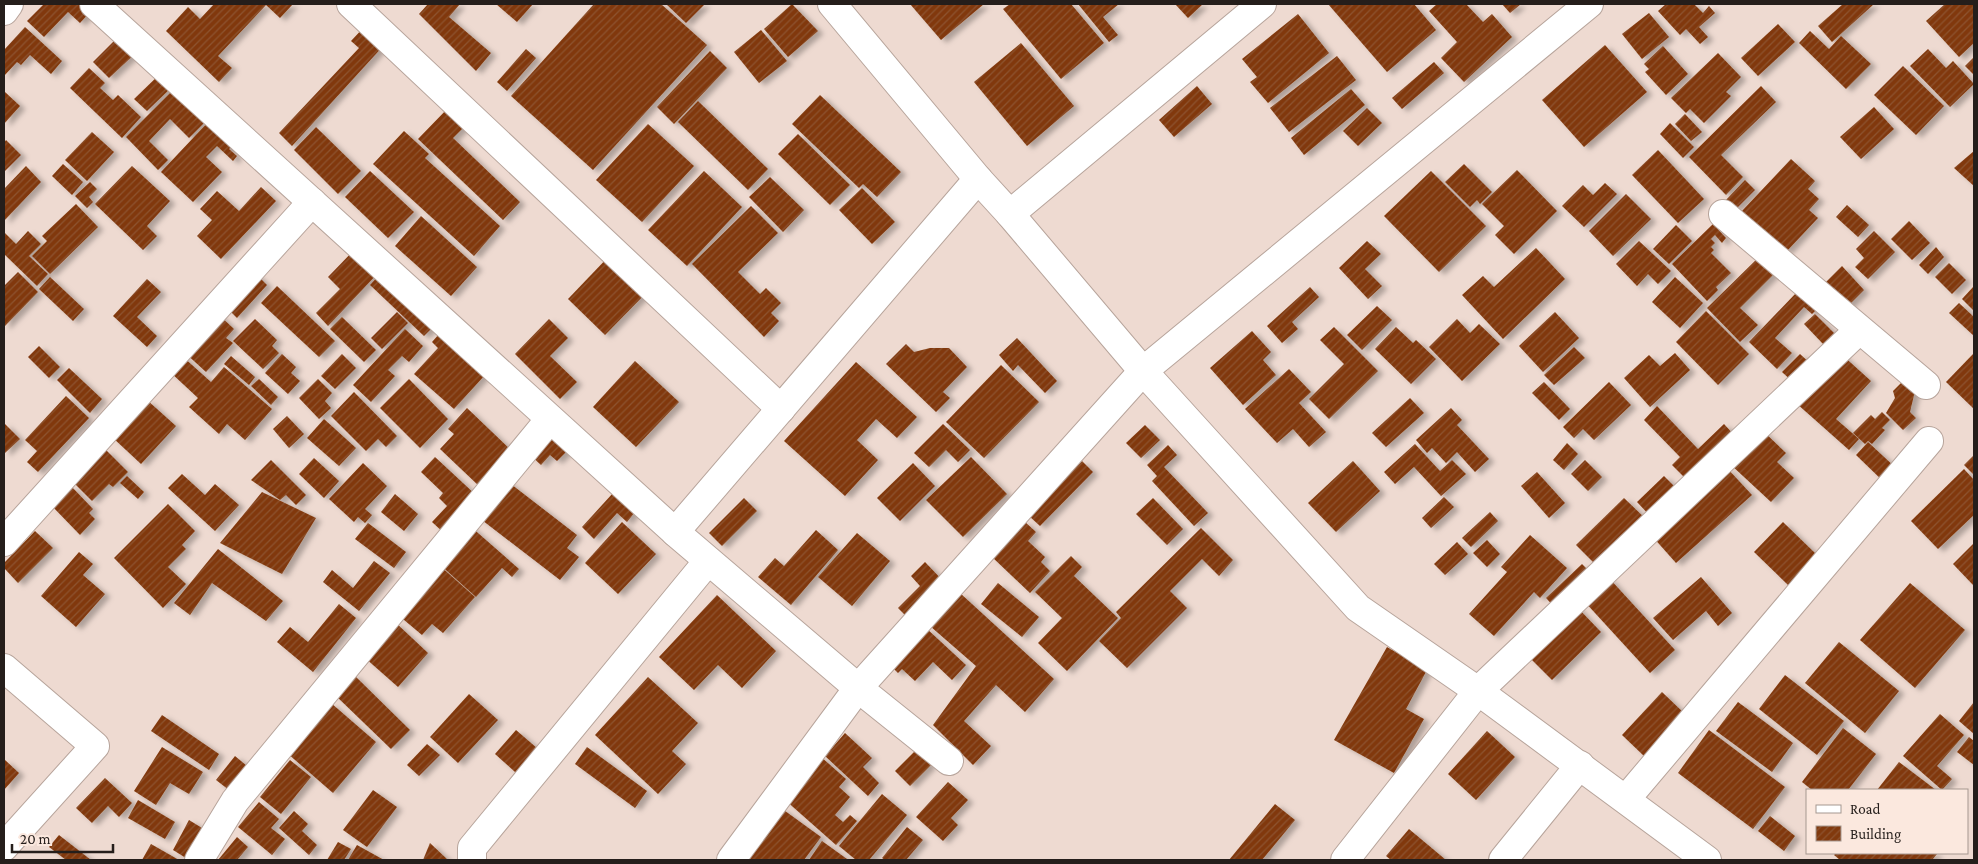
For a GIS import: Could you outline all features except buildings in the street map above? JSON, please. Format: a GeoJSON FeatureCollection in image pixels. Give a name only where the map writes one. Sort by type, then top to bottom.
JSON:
{"type":"FeatureCollection","features":[{"type":"Feature","properties":{"kind":"street"},"geometry":{"type":"LineString","coordinates":[[4,11],[10,4]]}},
{"type":"Feature","properties":{"kind":"street"},"geometry":{"type":"LineString","coordinates":[[94,4],[675,532],[858,688],[949,761]]}},
{"type":"Feature","properties":{"kind":"street"},"geometry":{"type":"LineString","coordinates":[[351,4],[781,409]]}},
{"type":"Feature","properties":{"kind":"street"},"geometry":{"type":"LineString","coordinates":[[832,4],[978,180],[1010,214],[1143,371],[1358,608],[1478,691],[1707,860]]}},
{"type":"Feature","properties":{"kind":"street"},"geometry":{"type":"LineString","coordinates":[[1010,214],[1262,4]]}},
{"type":"Feature","properties":{"kind":"street"},"geometry":{"type":"LineString","coordinates":[[730,860],[858,688],[1143,371],[1589,4]]}},
{"type":"Feature","properties":{"kind":"street"},"geometry":{"type":"LineString","coordinates":[[675,532],[978,180]]}},
{"type":"Feature","properties":{"kind":"street"},"geometry":{"type":"LineString","coordinates":[[4,542],[312,202]]}},
{"type":"Feature","properties":{"kind":"street"},"geometry":{"type":"LineString","coordinates":[[1723,214],[1858,330],[1926,385]]}},
{"type":"Feature","properties":{"kind":"street"},"geometry":{"type":"LineString","coordinates":[[1345,860],[1478,691],[1858,330]]}},
{"type":"Feature","properties":{"kind":"street"},"geometry":{"type":"LineString","coordinates":[[199,860],[235,800],[550,419]]}},
{"type":"Feature","properties":{"kind":"street"},"geometry":{"type":"LineString","coordinates":[[1626,799],[1929,441]]}},
{"type":"Feature","properties":{"kind":"street"},"geometry":{"type":"LineString","coordinates":[[472,860],[472,848],[708,561]]}},
{"type":"Feature","properties":{"kind":"street"},"geometry":{"type":"LineString","coordinates":[[4,668],[95,746],[4,847]]}},
{"type":"Feature","properties":{"kind":"street"},"geometry":{"type":"LineString","coordinates":[[1503,860],[1580,765]]}}]}
